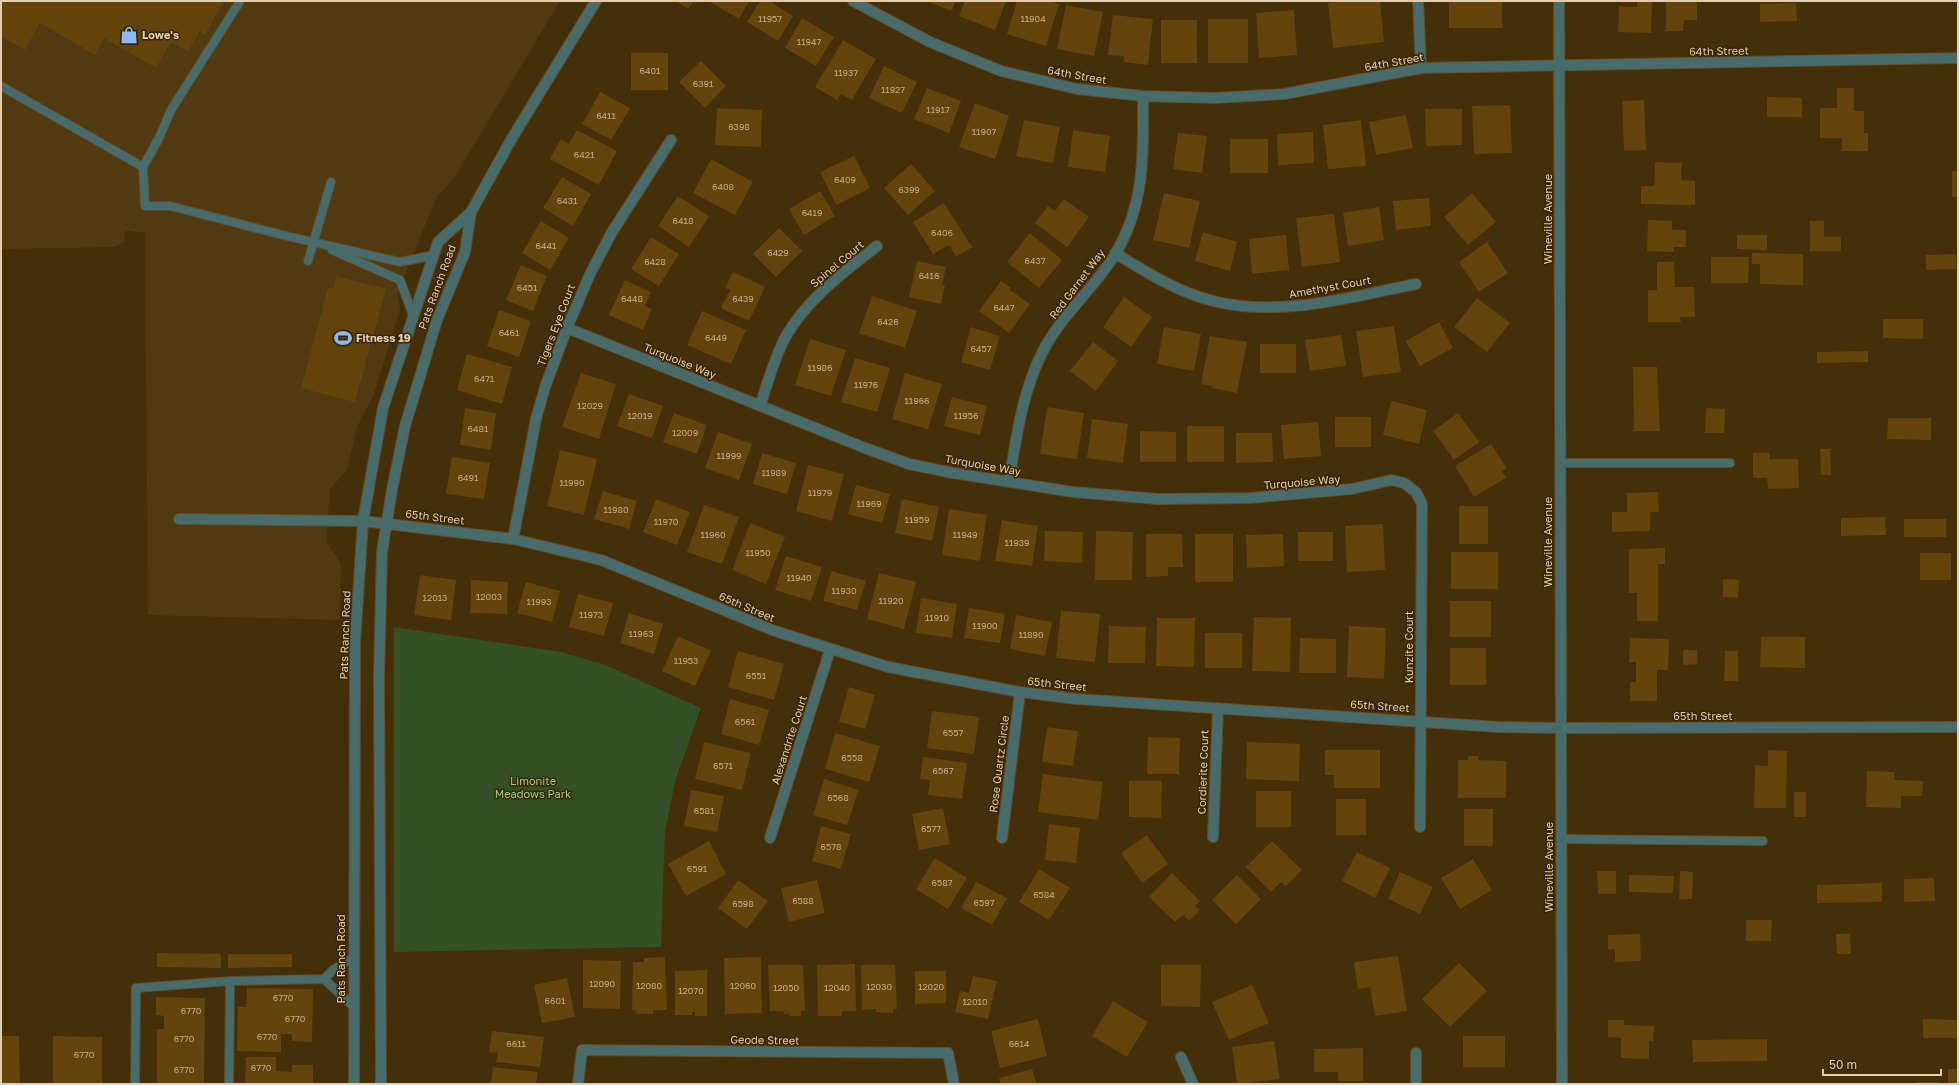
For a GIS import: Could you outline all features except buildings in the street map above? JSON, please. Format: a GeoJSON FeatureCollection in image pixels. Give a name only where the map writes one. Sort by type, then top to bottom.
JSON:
{"type":"FeatureCollection","features":[{"type":"Feature","properties":{"kind":"street","name":"Pats Ranch Road"},"geometry":{"type":"LineString","coordinates":[[354,1084],[353,958],[355,642],[363,521],[383,408],[438,242],[471,212],[512,138],[596,1]]}},
{"type":"Feature","properties":{"kind":"street","name":"64th Street"},"geometry":{"type":"LineString","coordinates":[[853,1],[930,42],[1001,71],[1076,89],[1143,96],[1214,98],[1284,94],[1421,68],[1958,58]]}},
{"type":"Feature","properties":{"kind":"street"},"geometry":{"type":"LineString","coordinates":[[1418,1],[1421,68]]}},
{"type":"Feature","properties":{"kind":"street","name":"Wineville Avenue"},"geometry":{"type":"LineString","coordinates":[[1559,1],[1562,1084]]}},
{"type":"Feature","properties":{"kind":"street","name":"Red Garnet Way"},"geometry":{"type":"LineString","coordinates":[[1009,482],[1023,404],[1042,353],[1115,253],[1138,198],[1143,168],[1143,96]]}},
{"type":"Feature","properties":{"kind":"street","name":"Tigers Eye Court"},"geometry":{"type":"LineString","coordinates":[[513,539],[536,419],[545,387],[567,328],[590,274],[612,232],[671,140]]}},
{"type":"Feature","properties":{"kind":"street","name":"Pats Ranch Road"},"geometry":{"type":"LineString","coordinates":[[380,1084],[379,676],[382,552],[386,523],[405,426],[437,320],[464,252],[471,212]]}},
{"type":"Feature","properties":{"kind":"street","name":"Spinel Court"},"geometry":{"type":"LineString","coordinates":[[760,406],[774,362],[785,337],[800,314],[825,287],[877,246]]}},
{"type":"Feature","properties":{"kind":"street","name":"Amethyst Court"},"geometry":{"type":"LineString","coordinates":[[1115,253],[1182,291],[1212,301],[1241,306],[1273,308],[1307,306],[1416,284]]}},
{"type":"Feature","properties":{"kind":"street","name":"Turquoise Way"},"geometry":{"type":"LineString","coordinates":[[567,328],[865,448],[909,464],[1073,492],[1158,499],[1258,498],[1352,489],[1391,480],[1404,483],[1416,492]]}},
{"type":"Feature","properties":{"kind":"street","name":"Kunzite Court"},"geometry":{"type":"LineString","coordinates":[[1416,492],[1422,504],[1420,827]]}},
{"type":"Feature","properties":{"kind":"street","name":"65th Street"},"geometry":{"type":"LineString","coordinates":[[179,519],[363,521],[513,539],[600,560],[775,631],[830,650],[888,667],[1020,692],[1077,699],[1498,726],[1560,728],[1958,728]]}},
{"type":"Feature","properties":{"kind":"street","name":"Alexandrite Court"},"geometry":{"type":"LineString","coordinates":[[770,838],[830,650]]}},
{"type":"Feature","properties":{"kind":"street","name":"Rose Quartz Circle"},"geometry":{"type":"LineString","coordinates":[[1002,838],[1020,692]]}},
{"type":"Feature","properties":{"kind":"street","name":"Cordierite Court"},"geometry":{"type":"LineString","coordinates":[[1213,837],[1218,708]]}},
{"type":"Feature","properties":{"kind":"street","name":"Geode Street"},"geometry":{"type":"LineString","coordinates":[[578,1084],[582,1050],[948,1053],[954,1084]]}},
{"type":"Feature","properties":{"kind":"street"},"geometry":{"type":"LineString","coordinates":[[1416,1053],[1416,1084]]}},
{"type":"Feature","properties":{"kind":"street"},"geometry":{"type":"LineString","coordinates":[[1181,1057],[1193,1084]]}},
{"type":"Feature","properties":{"kind":"lane"},"geometry":{"type":"LineString","coordinates":[[240,1],[171,110],[159,138],[143,167],[145,206],[170,206],[400,262],[434,255]]}},
{"type":"Feature","properties":{"kind":"lane"},"geometry":{"type":"LineString","coordinates":[[1,86],[143,167]]}},
{"type":"Feature","properties":{"kind":"lane"},"geometry":{"type":"LineString","coordinates":[[308,261],[331,182]]}},
{"type":"Feature","properties":{"kind":"lane"},"geometry":{"type":"LineString","coordinates":[[313,242],[400,280],[413,315]]}},
{"type":"Feature","properties":{"kind":"lane"},"geometry":{"type":"LineString","coordinates":[[1561,463],[1730,463]]}},
{"type":"Feature","properties":{"kind":"lane"},"geometry":{"type":"LineString","coordinates":[[1561,839],[1763,841]]}},
{"type":"Feature","properties":{"kind":"lane"},"geometry":{"type":"LineString","coordinates":[[324,980],[333,970],[353,958]]}},
{"type":"Feature","properties":{"kind":"lane"},"geometry":{"type":"LineString","coordinates":[[135,1084],[136,988],[230,981],[324,980],[353,1006]]}},
{"type":"Feature","properties":{"kind":"lane"},"geometry":{"type":"LineString","coordinates":[[229,1084],[230,981]]}},
{"type":"Feature","properties":{"kind":"shaded area"},"geometry":{"type":"Polygon","coordinates":[[[1,1],[560,1],[453,180],[437,196],[397,294],[400,309],[374,394],[357,427],[347,470],[330,489],[326,543],[337,556],[341,567],[340,620],[148,615],[145,233],[125,230],[124,242],[115,247],[1,249],[1,1]]]}},
{"type":"Feature","properties":{"kind":"green space","name":"Limonite Meadows Park"},"geometry":{"type":"Polygon","coordinates":[[[394,627],[561,652],[605,665],[701,708],[676,778],[665,830],[661,947],[394,952],[394,627]]]}},
{"type":"Feature","properties":{"kind":"place","name":"Lowe's"},"geometry":{"type":"Point","coordinates":[129,35]}},
{"type":"Feature","properties":{"kind":"place","name":"Fitness 19"},"geometry":{"type":"Point","coordinates":[343,338]}}]}
